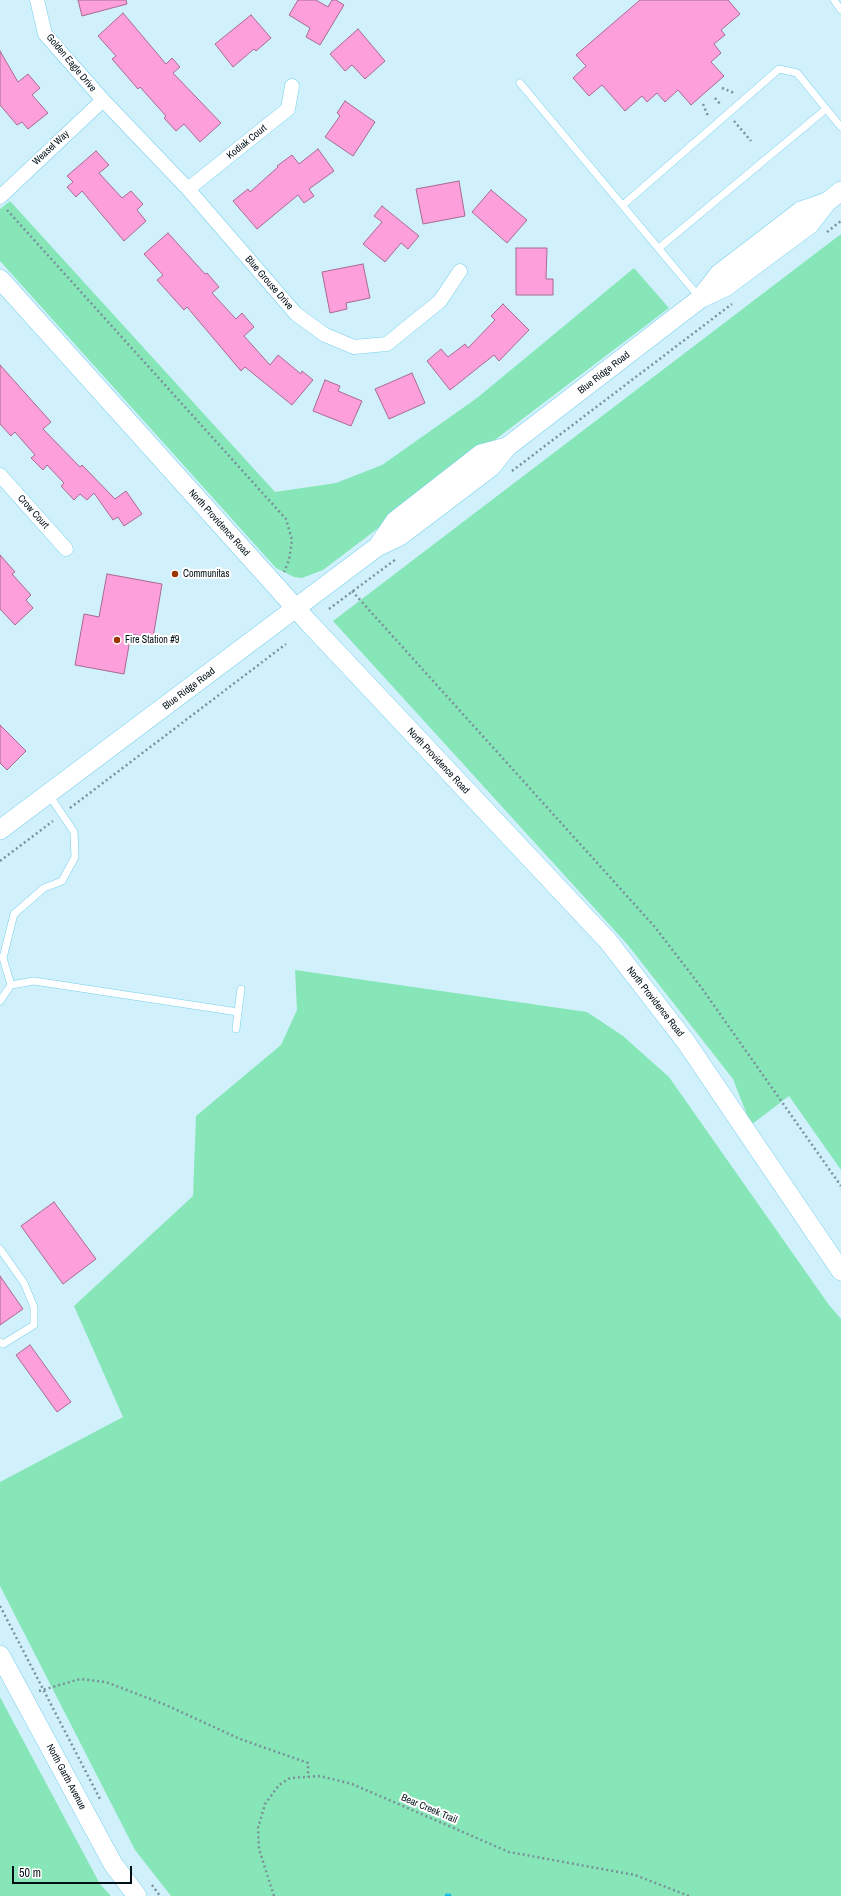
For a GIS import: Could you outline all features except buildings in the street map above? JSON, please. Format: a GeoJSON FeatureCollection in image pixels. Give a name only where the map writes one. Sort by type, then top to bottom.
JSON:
{"type":"FeatureCollection","features":[{"type":"Feature","properties":{"kind":"street","name":"Golden Eagle Drive"},"geometry":{"type":"LineString","coordinates":[[37,0],[45,34],[103,100]]}},
{"type":"Feature","properties":{"kind":"street","name":"Kodiak Court"},"geometry":{"type":"LineString","coordinates":[[188,189],[288,109],[292,86]]}},
{"type":"Feature","properties":{"kind":"street","name":"Blue Grouse Drive"},"geometry":{"type":"LineString","coordinates":[[103,100],[188,189],[296,314],[325,335],[354,347],[388,344],[440,301],[460,271]]}},
{"type":"Feature","properties":{"kind":"street","name":"Weasel Way"},"geometry":{"type":"LineString","coordinates":[[2,202],[103,100]]}},
{"type":"Feature","properties":{"kind":"street","name":"Blue Ridge Road"},"geometry":{"type":"LineString","coordinates":[[0,830],[49,795],[377,547],[400,536],[491,467],[507,447],[701,298],[719,274],[769,235],[801,211],[834,196]]}},
{"type":"Feature","properties":{"kind":"street","name":"North Providence Road"},"geometry":{"type":"LineString","coordinates":[[0,279],[296,608],[608,941],[686,1042],[841,1271]]}},
{"type":"Feature","properties":{"kind":"street","name":"Crow Court"},"geometry":{"type":"LineString","coordinates":[[0,475],[66,549]]}},
{"type":"Feature","properties":{"kind":"street","name":"North Garth Avenue"},"geometry":{"type":"LineString","coordinates":[[0,1655],[113,1864],[144,1890]]}},
{"type":"Feature","properties":{"kind":"lane"},"geometry":{"type":"LineString","coordinates":[[834,0],[841,10]]}},
{"type":"Feature","properties":{"kind":"lane"},"geometry":{"type":"LineString","coordinates":[[623,205],[779,69],[797,73],[841,127]]}},
{"type":"Feature","properties":{"kind":"lane"},"geometry":{"type":"LineString","coordinates":[[520,83],[701,298]]}},
{"type":"Feature","properties":{"kind":"lane"},"geometry":{"type":"LineString","coordinates":[[659,248],[826,109]]}},
{"type":"Feature","properties":{"kind":"lane"},"geometry":{"type":"LineString","coordinates":[[11,985],[3,958],[14,914],[44,888],[62,880],[75,856],[74,832],[49,795]]}},
{"type":"Feature","properties":{"kind":"lane"},"geometry":{"type":"LineString","coordinates":[[0,1001],[11,985],[34,980],[238,1012]]}},
{"type":"Feature","properties":{"kind":"lane"},"geometry":{"type":"LineString","coordinates":[[236,1029],[241,990]]}},
{"type":"Feature","properties":{"kind":"lane"},"geometry":{"type":"LineString","coordinates":[[0,1249],[24,1283],[34,1307],[34,1325],[3,1344],[0,1342]]}},
{"type":"Feature","properties":{"kind":"path"},"geometry":{"type":"LineString","coordinates":[[715,98],[751,141]]}},
{"type":"Feature","properties":{"kind":"path"},"geometry":{"type":"LineString","coordinates":[[2,202],[286,519],[292,540],[289,560],[284,572]]}},
{"type":"Feature","properties":{"kind":"path"},"geometry":{"type":"LineString","coordinates":[[822,236],[841,222]]}},
{"type":"Feature","properties":{"kind":"path"},"geometry":{"type":"LineString","coordinates":[[518,467],[733,303]]}},
{"type":"Feature","properties":{"kind":"path"},"geometry":{"type":"LineString","coordinates":[[352,591],[654,926],[701,987],[841,1186]]}},
{"type":"Feature","properties":{"kind":"path"},"geometry":{"type":"LineString","coordinates":[[0,861],[286,644]]}},
{"type":"Feature","properties":{"kind":"path"},"geometry":{"type":"LineString","coordinates":[[0,1606],[104,1807]]}},
{"type":"Feature","properties":{"kind":"path"},"geometry":{"type":"LineString","coordinates":[[19,1691],[43,1690],[80,1679],[106,1682],[166,1705],[240,1739],[308,1763],[308,1776]]}},
{"type":"Feature","properties":{"kind":"path","name":"Bear Creek Trail"},"geometry":{"type":"LineString","coordinates":[[274,1896],[259,1849],[258,1828],[265,1804],[279,1785],[290,1778],[308,1776],[320,1776],[352,1784],[509,1852],[635,1875],[689,1896]]}},
{"type":"Feature","properties":{"kind":"path"},"geometry":{"type":"LineString","coordinates":[[144,1890],[160,1896]]}},
{"type":"Feature","properties":{"kind":"green space"},"geometry":{"type":"Polygon","coordinates":[[[10,201],[275,492],[336,483],[382,465],[477,398],[634,268],[669,308],[323,570],[302,578],[294,577],[276,568],[0,261],[0,209],[10,201]]]}},
{"type":"Feature","properties":{"kind":"green space"},"geometry":{"type":"Polygon","coordinates":[[[841,234],[841,1170],[789,1096],[751,1125],[733,1079],[627,944],[333,621],[841,234]]]}},
{"type":"Feature","properties":{"kind":"green space"},"geometry":{"type":"Polygon","coordinates":[[[295,970],[587,1012],[623,1036],[669,1077],[829,1305],[841,1319],[841,1896],[171,1896],[135,1850],[0,1586],[0,1482],[123,1417],[74,1306],[193,1196],[196,1116],[281,1045],[297,1010],[295,970]]]}},
{"type":"Feature","properties":{"kind":"green space"},"geometry":{"type":"Polygon","coordinates":[[[0,1697],[100,1884],[111,1896],[0,1896],[0,1697]]]}},
{"type":"Feature","properties":{"kind":"place","name":"Communitas"},"geometry":{"type":"Point","coordinates":[175,574]}},
{"type":"Feature","properties":{"kind":"place","name":"Fire Station #9"},"geometry":{"type":"Point","coordinates":[117,640]}}]}
